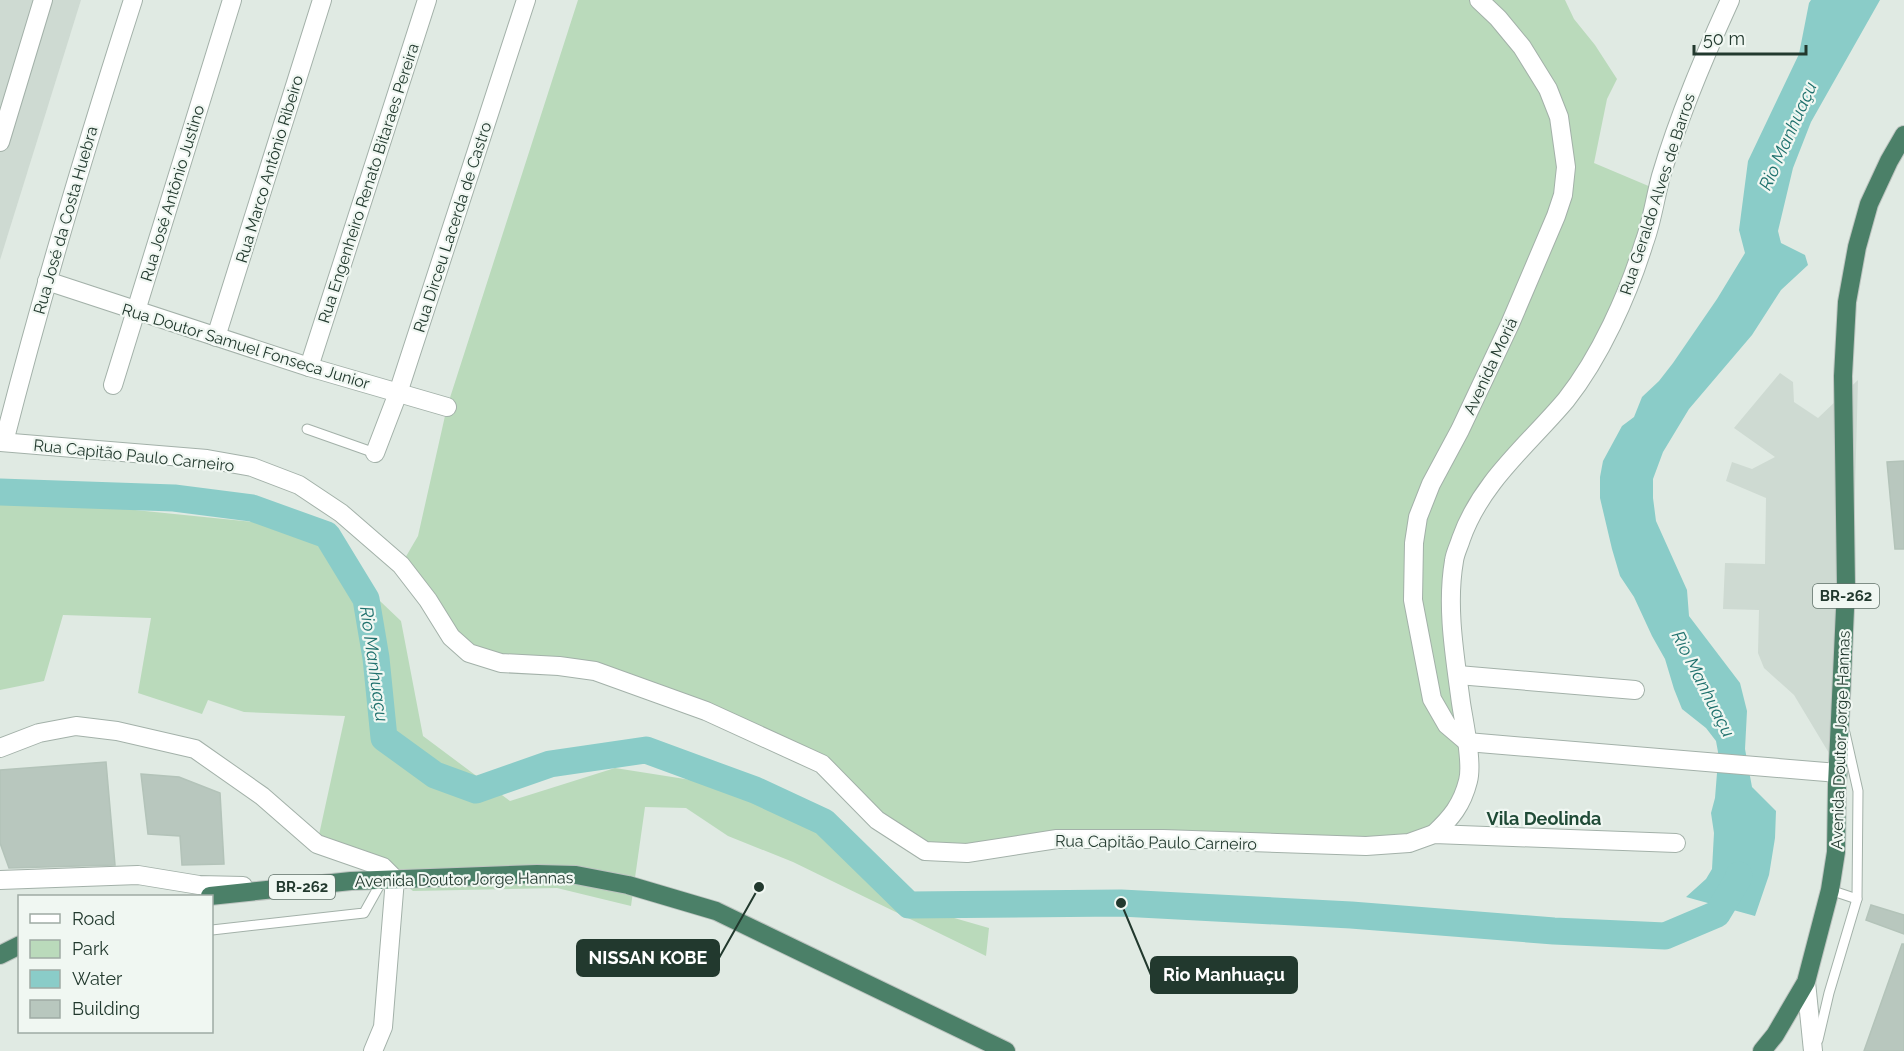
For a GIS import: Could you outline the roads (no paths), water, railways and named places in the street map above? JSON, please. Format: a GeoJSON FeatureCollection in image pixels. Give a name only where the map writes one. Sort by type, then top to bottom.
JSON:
{"type":"FeatureCollection","features":[{"type":"Feature","properties":{"kind":"highway","name":"Avenida Doutor Jorge Hannas"},"geometry":{"type":"LineString","coordinates":[[1762,1051],[1775,1035],[1806,982],[1830,890],[1836,852],[1846,586],[1843,376],[1847,302],[1857,248],[1869,204],[1904,135]]}},
{"type":"Feature","properties":{"kind":"highway","name":"Avenida Doutor Jorge Hannas"},"geometry":{"type":"LineString","coordinates":[[213,897],[389,879],[537,874],[576,875],[628,885],[716,911],[1006,1051]]}},
{"type":"Feature","properties":{"kind":"highway"},"geometry":{"type":"LineString","coordinates":[[0,955],[18,946]]}},
{"type":"Feature","properties":{"kind":"street"},"geometry":{"type":"LineString","coordinates":[[0,142],[43,0]]}},
{"type":"Feature","properties":{"kind":"street","name":"Rua José da Costa Huebra"},"geometry":{"type":"LineString","coordinates":[[2,442],[46,281],[133,0]]}},
{"type":"Feature","properties":{"kind":"street","name":"Rua José Antônio Justino"},"geometry":{"type":"LineString","coordinates":[[112,385],[232,0]]}},
{"type":"Feature","properties":{"kind":"street","name":"Rua Marco Antônio Ribeiro"},"geometry":{"type":"LineString","coordinates":[[216,337],[322,0]]}},
{"type":"Feature","properties":{"kind":"street","name":"Rua Engenheiro Renato Bitaraes Pereira"},"geometry":{"type":"LineString","coordinates":[[309,367],[428,0]]}},
{"type":"Feature","properties":{"kind":"street","name":"Rua Dirceu Lacerda de Castro"},"geometry":{"type":"LineString","coordinates":[[375,453],[398,393],[526,0]]}},
{"type":"Feature","properties":{"kind":"street","name":"Avenida Moriá"},"geometry":{"type":"LineString","coordinates":[[1467,742],[1447,725],[1432,699],[1413,600],[1414,543],[1418,517],[1431,484],[1460,430],[1510,324],[1556,216],[1563,195],[1566,166],[1559,117],[1548,89],[1522,47],[1498,18],[1479,0]]}},
{"type":"Feature","properties":{"kind":"street","name":"Rua Geraldo Alves de Barros"},"geometry":{"type":"LineString","coordinates":[[1434,834],[1459,807],[1469,779],[1451,600],[1454,559],[1466,527],[1486,490],[1566,399],[1597,354],[1622,302],[1645,243],[1661,177],[1679,120],[1707,49],[1730,0]]}},
{"type":"Feature","properties":{"kind":"street","name":"Rua Doutor Samuel Fonseca Junior"},"geometry":{"type":"LineString","coordinates":[[46,281],[309,367],[447,406]]}},
{"type":"Feature","properties":{"kind":"street","name":"Rua Capitão Paulo Carneiro"},"geometry":{"type":"LineString","coordinates":[[2,442],[207,459],[252,467],[299,485],[341,513],[401,565],[428,600],[451,637],[469,653],[501,663],[559,666],[595,671],[706,711],[822,764],[877,820],[926,851],[967,853],[1057,839],[1366,846],[1409,843],[1434,834]]}},
{"type":"Feature","properties":{"kind":"street"},"geometry":{"type":"LineString","coordinates":[[1458,675],[1635,690]]}},
{"type":"Feature","properties":{"kind":"street"},"geometry":{"type":"LineString","coordinates":[[0,748],[39,733],[76,726],[117,731],[195,749],[262,796],[317,844],[383,867],[389,879],[382,1027],[373,1051]]}},
{"type":"Feature","properties":{"kind":"street"},"geometry":{"type":"LineString","coordinates":[[1467,742],[1838,772]]}},
{"type":"Feature","properties":{"kind":"street"},"geometry":{"type":"LineString","coordinates":[[1434,834],[1676,843]]}},
{"type":"Feature","properties":{"kind":"street"},"geometry":{"type":"LineString","coordinates":[[0,880],[138,875],[199,885],[303,886]]}},
{"type":"Feature","properties":{"kind":"street"},"geometry":{"type":"LineString","coordinates":[[1806,982],[1814,1051]]}},
{"type":"Feature","properties":{"kind":"lane"},"geometry":{"type":"LineString","coordinates":[[307,429],[375,453]]}},
{"type":"Feature","properties":{"kind":"lane"},"geometry":{"type":"LineString","coordinates":[[1814,1051],[1857,899],[1858,790],[1841,715]]}},
{"type":"Feature","properties":{"kind":"lane"},"geometry":{"type":"LineString","coordinates":[[213,930],[364,913],[389,879]]}},
{"type":"Feature","properties":{"kind":"lane"},"geometry":{"type":"LineString","coordinates":[[1830,890],[1857,899]]}},
{"type":"Feature","properties":{"kind":"water"},"geometry":{"type":"Polygon","coordinates":[[[1811,0],[1880,0],[1811,122],[1793,168],[1778,231],[1781,243],[1805,255],[1808,265],[1781,290],[1752,335],[1689,409],[1663,452],[1653,479],[1656,521],[1687,590],[1689,616],[1740,683],[1747,711],[1745,749],[1752,787],[1776,811],[1775,838],[1769,875],[1755,916],[1686,897],[1706,879],[1712,869],[1714,833],[1711,813],[1717,773],[1716,741],[1706,728],[1682,709],[1665,659],[1634,597],[1620,576],[1600,498],[1600,477],[1603,461],[1622,426],[1634,417],[1642,397],[1673,363],[1745,253],[1739,230],[1748,161],[1799,54],[1811,0]]]}},
{"type":"Feature","properties":{"kind":"waterway","name":"Rio Manhuaçu"},"geometry":{"type":"LineString","coordinates":[[0,492],[174,498],[252,508],[327,535],[366,599],[376,658],[384,738],[435,775],[476,790],[550,764],[646,750],[755,790],[824,822],[909,905],[1121,903],[1351,915],[1554,931],[1665,936],[1717,914],[1739,875]]}},
{"type":"Feature","properties":{"kind":"place","name":"NISSAN KOBE"},"geometry":{"type":"Point","coordinates":[759,887]}},
{"type":"Feature","properties":{"kind":"place","name":"Rio Manhuaçu"},"geometry":{"type":"Point","coordinates":[1121,903]}},
{"type":"Feature","properties":{"kind":"district","name":"Vila Deolinda"},"geometry":{"type":"Point","coordinates":[1544,819]}}]}
